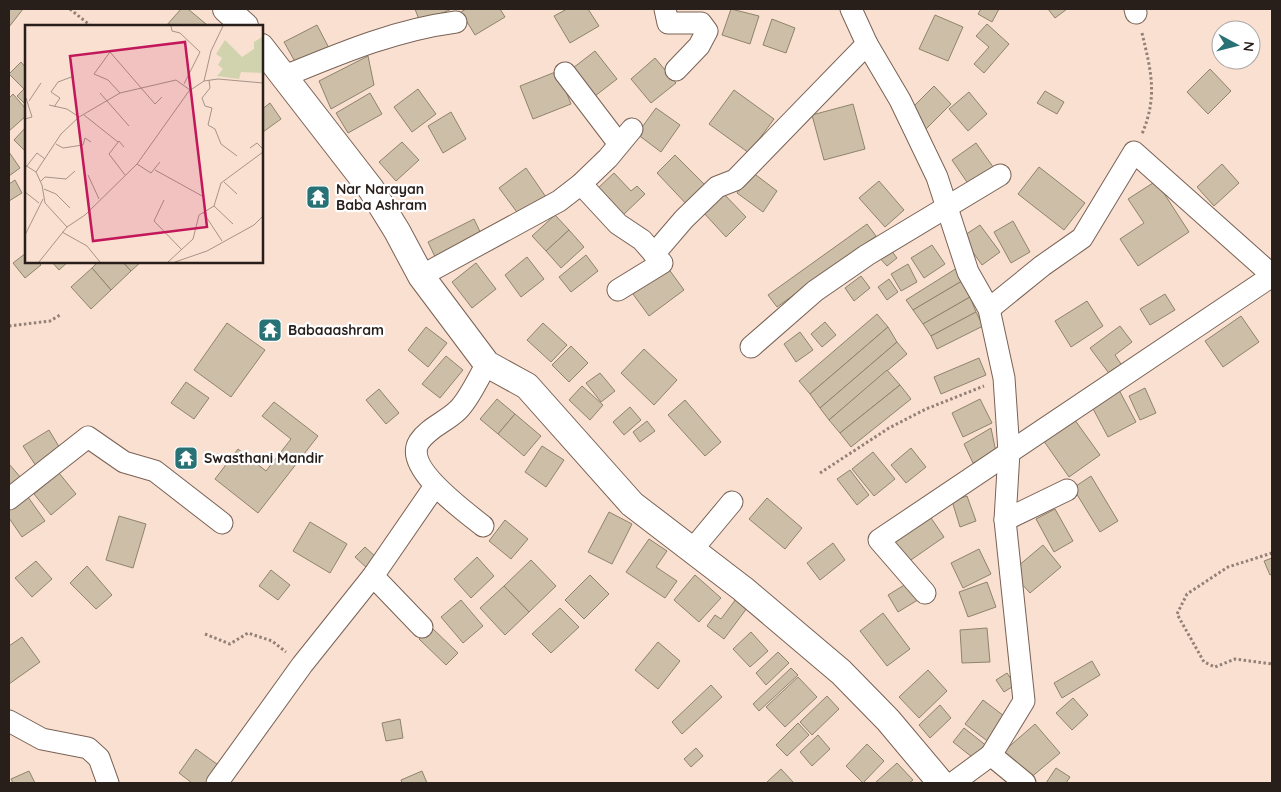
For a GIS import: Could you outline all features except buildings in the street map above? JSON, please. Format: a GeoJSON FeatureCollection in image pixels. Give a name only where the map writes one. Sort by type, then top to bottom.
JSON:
{"type":"FeatureCollection","features":[{"type":"Feature","properties":{"kind":"street"},"geometry":{"type":"LineString","coordinates":[[226,9],[244,25]]}},
{"type":"Feature","properties":{"kind":"street"},"geometry":{"type":"LineString","coordinates":[[665,9],[668,23],[702,23],[707,31],[699,46],[676,70]]}},
{"type":"Feature","properties":{"kind":"street"},"geometry":{"type":"LineString","coordinates":[[854,10],[867,44],[900,100],[938,177],[968,272],[989,309],[1004,378],[1009,452],[1006,520],[1024,701],[992,755],[953,783]]}},
{"type":"Feature","properties":{"kind":"street"},"geometry":{"type":"LineString","coordinates":[[285,76],[365,43],[420,27],[456,22]]}},
{"type":"Feature","properties":{"kind":"street"},"geometry":{"type":"LineString","coordinates":[[654,254],[684,219],[717,187],[735,180],[867,44]]}},
{"type":"Feature","properties":{"kind":"street"},"geometry":{"type":"LineString","coordinates":[[262,48],[371,189],[397,231],[421,276],[487,364],[526,386],[632,504],[743,589],[841,672],[888,720],[941,783]]}},
{"type":"Feature","properties":{"kind":"street"},"geometry":{"type":"LineString","coordinates":[[421,276],[559,201],[581,184],[626,137],[565,73]]}},
{"type":"Feature","properties":{"kind":"street"},"geometry":{"type":"LineString","coordinates":[[925,593],[879,540],[1272,276],[1134,152],[1082,238],[1042,266],[989,309]]}},
{"type":"Feature","properties":{"kind":"street"},"geometry":{"type":"LineString","coordinates":[[752,346],[815,291],[867,255],[1000,175]]}},
{"type":"Feature","properties":{"kind":"street"},"geometry":{"type":"LineString","coordinates":[[581,184],[618,224],[642,240],[662,263],[618,290]]}},
{"type":"Feature","properties":{"kind":"street"},"geometry":{"type":"LineString","coordinates":[[483,526],[435,486],[425,473],[416,455],[418,443],[431,428],[458,410],[487,364]]}},
{"type":"Feature","properties":{"kind":"street"},"geometry":{"type":"LineString","coordinates":[[9,499],[88,437],[124,462],[155,471],[222,523]]}},
{"type":"Feature","properties":{"kind":"street"},"geometry":{"type":"LineString","coordinates":[[217,783],[302,665],[373,576],[435,486]]}},
{"type":"Feature","properties":{"kind":"street"},"geometry":{"type":"LineString","coordinates":[[1006,520],[1066,490]]}},
{"type":"Feature","properties":{"kind":"street"},"geometry":{"type":"LineString","coordinates":[[692,550],[732,502]]}},
{"type":"Feature","properties":{"kind":"street"},"geometry":{"type":"LineString","coordinates":[[373,576],[422,627]]}},
{"type":"Feature","properties":{"kind":"street"},"geometry":{"type":"LineString","coordinates":[[9,721],[42,739],[88,748],[99,758],[102,781]]}},
{"type":"Feature","properties":{"kind":"street"},"geometry":{"type":"LineString","coordinates":[[992,755],[1025,783]]}},
{"type":"Feature","properties":{"kind":"path"},"geometry":{"type":"LineString","coordinates":[[70,9],[90,25]]}},
{"type":"Feature","properties":{"kind":"path"},"geometry":{"type":"LineString","coordinates":[[1134,152],[1150,115],[1152,75],[1136,11]]}},
{"type":"Feature","properties":{"kind":"path"},"geometry":{"type":"LineString","coordinates":[[9,326],[50,321],[60,315]]}},
{"type":"Feature","properties":{"kind":"path"},"geometry":{"type":"LineString","coordinates":[[820,473],[889,428],[926,409],[1004,378]]}},
{"type":"Feature","properties":{"kind":"path"},"geometry":{"type":"LineString","coordinates":[[1272,552],[1228,567],[1188,594],[1177,614],[1204,662],[1215,667],[1235,659],[1272,664]]}},
{"type":"Feature","properties":{"kind":"path"},"geometry":{"type":"LineString","coordinates":[[205,634],[230,644],[248,633],[272,641],[302,665]]}},
{"type":"Feature","properties":{"kind":"place","name":"Nar Narayan Baba Ashram"},"geometry":{"type":"Point","coordinates":[318,197]}},
{"type":"Feature","properties":{"kind":"place","name":"Babaaashram"},"geometry":{"type":"Point","coordinates":[270,330]}},
{"type":"Feature","properties":{"kind":"place","name":"Swasthani Mandir"},"geometry":{"type":"Point","coordinates":[186,458]}}]}
